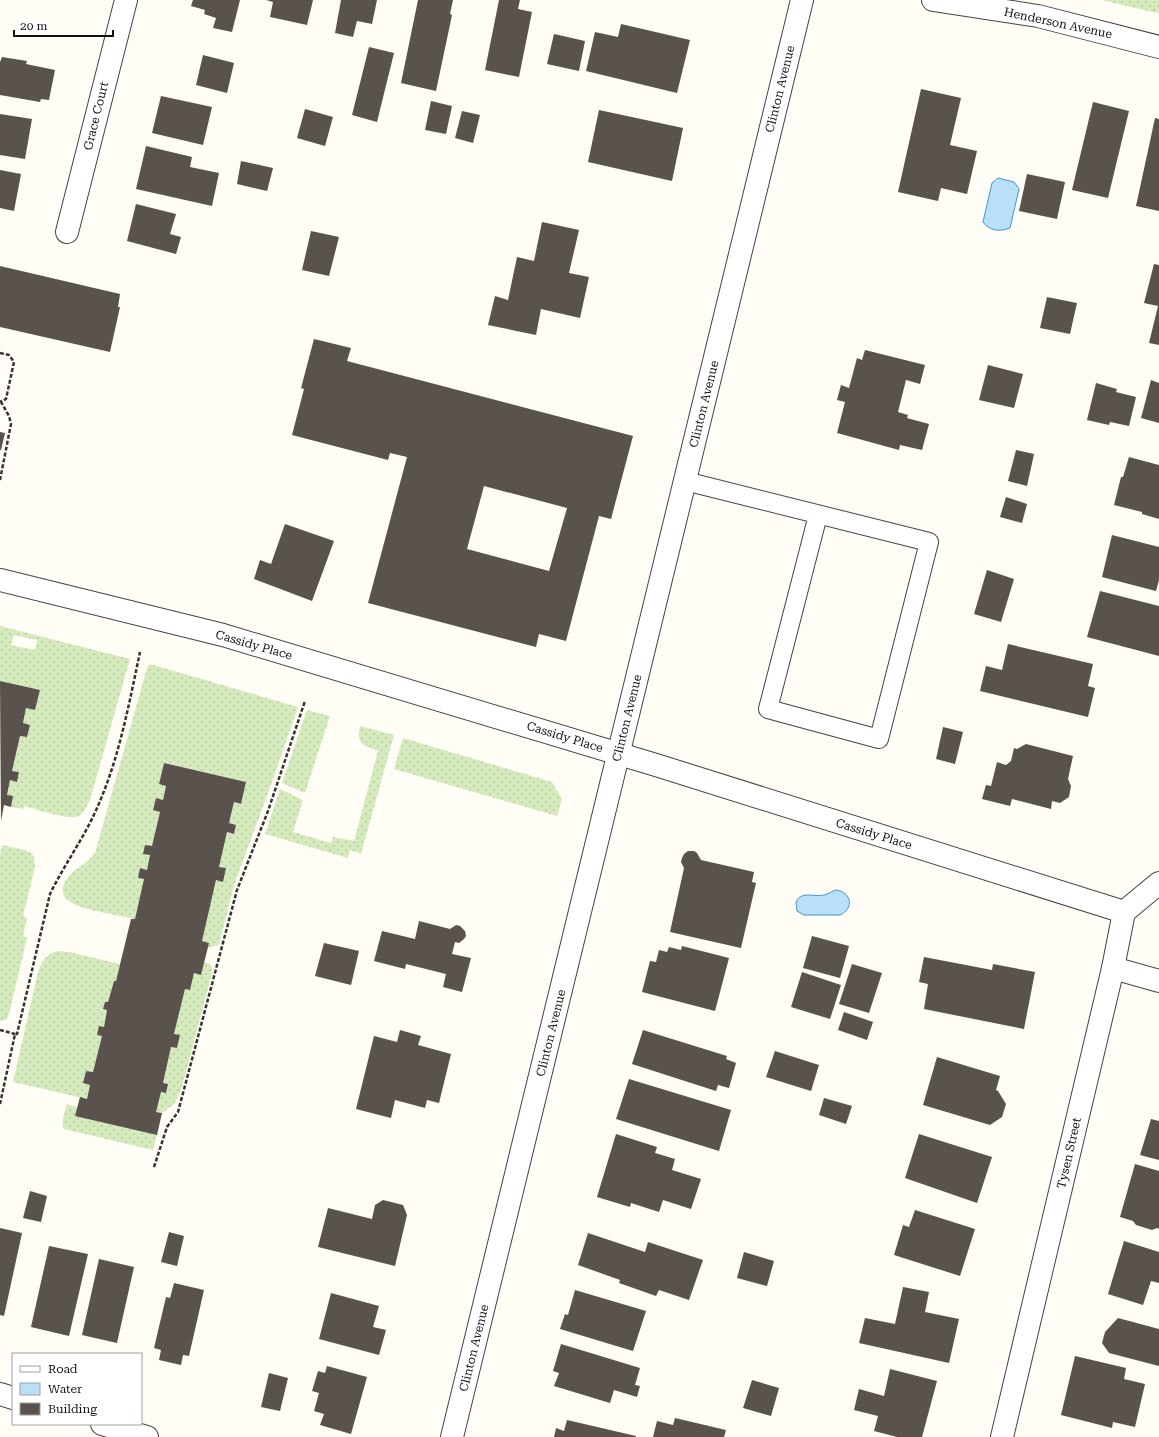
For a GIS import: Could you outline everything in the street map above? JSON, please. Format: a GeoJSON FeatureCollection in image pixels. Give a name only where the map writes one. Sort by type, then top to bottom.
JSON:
{"type":"FeatureCollection","features":[{"type":"Feature","properties":{"kind":"street","name":"Grace Court"},"geometry":{"type":"LineString","coordinates":[[67,232],[126,0]]}},
{"type":"Feature","properties":{"kind":"street","name":"Clinton Avenue"},"geometry":{"type":"LineString","coordinates":[[452,1437],[802,0]]}},
{"type":"Feature","properties":{"kind":"street","name":"Henderson Avenue"},"geometry":{"type":"LineString","coordinates":[[933,0],[1038,16],[1159,47]]}},
{"type":"Feature","properties":{"kind":"street","name":"Cassidy Place"},"geometry":{"type":"LineString","coordinates":[[0,580],[223,635],[618,754],[1124,912]]}},
{"type":"Feature","properties":{"kind":"street"},"geometry":{"type":"LineString","coordinates":[[1124,912],[1159,883]]}},
{"type":"Feature","properties":{"kind":"street","name":"Tysen Street"},"geometry":{"type":"LineString","coordinates":[[1002,1437],[1113,968],[1124,912]]}},
{"type":"Feature","properties":{"kind":"street"},"geometry":{"type":"LineString","coordinates":[[1113,968],[1159,981]]}},
{"type":"Feature","properties":{"kind":"street"},"geometry":{"type":"LineString","coordinates":[[0,1394],[12,1398]]}},
{"type":"Feature","properties":{"kind":"street"},"geometry":{"type":"LineString","coordinates":[[105,1425],[147,1437]]}},
{"type":"Feature","properties":{"kind":"lane"},"geometry":{"type":"LineString","coordinates":[[685,481],[929,542],[880,740],[768,709],[818,515]]}},
{"type":"Feature","properties":{"kind":"path"},"geometry":{"type":"LineString","coordinates":[[0,353],[9,354],[14,362],[6,399],[0,402],[9,416],[11,424],[0,480]]}},
{"type":"Feature","properties":{"kind":"path"},"geometry":{"type":"LineString","coordinates":[[0,1104],[15,1034],[17,1034],[50,894],[97,808],[114,763],[140,652]]}},
{"type":"Feature","properties":{"kind":"path"},"geometry":{"type":"LineString","coordinates":[[154,1166],[167,1127],[178,1112],[237,890],[268,811],[305,701]]}},
{"type":"Feature","properties":{"kind":"path"},"geometry":{"type":"LineString","coordinates":[[0,1030],[15,1034]]}},
{"type":"Feature","properties":{"kind":"path"},"geometry":{"type":"LineString","coordinates":[[0,1082],[5,1083]]}},
{"type":"Feature","properties":{"kind":"green space"},"geometry":{"type":"Polygon","coordinates":[[[1102,0],[1159,0],[1159,13],[1152,12],[1102,0]]]}},
{"type":"Feature","properties":{"kind":"green space"},"geometry":{"type":"Polygon","coordinates":[[[0,626],[130,659],[90,800],[84,811],[79,816],[60,816],[24,806],[23,809],[11,807],[13,797],[7,795],[10,780],[17,782],[19,772],[12,771],[20,736],[27,737],[30,725],[23,723],[26,708],[35,710],[40,691],[0,681],[0,626]],[[14,635],[11,645],[35,650],[37,640],[14,635]]]}},
{"type":"Feature","properties":{"kind":"green space"},"geometry":{"type":"Polygon","coordinates":[[[150,664],[298,707],[234,885],[219,945],[207,948],[209,943],[202,941],[216,880],[223,881],[226,868],[219,867],[227,832],[234,834],[236,825],[229,823],[234,802],[241,804],[246,782],[164,763],[159,784],[166,786],[163,800],[156,798],[153,810],[160,812],[147,870],[140,868],[138,878],[144,879],[135,919],[82,907],[68,900],[64,895],[63,888],[66,880],[76,869],[88,861],[95,853],[147,668],[150,664]]]}},
{"type":"Feature","properties":{"kind":"green space"},"geometry":{"type":"Polygon","coordinates":[[[307,710],[330,716],[305,793],[282,783],[307,710]]]}},
{"type":"Feature","properties":{"kind":"green space"},"geometry":{"type":"Polygon","coordinates":[[[360,726],[394,735],[361,854],[350,850],[348,858],[265,834],[280,789],[303,800],[293,832],[331,843],[333,837],[354,841],[378,751],[368,747],[360,741],[360,726]]]}},
{"type":"Feature","properties":{"kind":"green space"},"geometry":{"type":"Polygon","coordinates":[[[403,738],[552,782],[562,799],[557,816],[394,769],[403,738]]]}},
{"type":"Feature","properties":{"kind":"green space"},"geometry":{"type":"Polygon","coordinates":[[[2,845],[25,850],[31,853],[34,857],[35,867],[23,916],[27,918],[23,936],[27,938],[9,1014],[6,1020],[0,1021],[0,856],[2,845]]]}},
{"type":"Feature","properties":{"kind":"green space"},"geometry":{"type":"Polygon","coordinates":[[[57,951],[69,952],[120,964],[116,981],[114,981],[108,1002],[105,1002],[103,1009],[107,1010],[104,1027],[97,1035],[102,1036],[93,1072],[86,1071],[83,1083],[90,1085],[87,1099],[13,1082],[38,972],[44,959],[57,951]]]}},
{"type":"Feature","properties":{"kind":"green space"},"geometry":{"type":"Polygon","coordinates":[[[204,962],[211,965],[212,973],[181,1091],[174,1104],[162,1113],[156,1112],[161,1092],[166,1093],[168,1084],[163,1083],[171,1047],[177,1048],[180,1036],[174,1034],[185,989],[190,990],[194,973],[201,975],[204,962]]]}},
{"type":"Feature","properties":{"kind":"green space"},"geometry":{"type":"Polygon","coordinates":[[[67,1104],[157,1135],[153,1150],[64,1129],[63,1120],[67,1104]]]}},
{"type":"Feature","properties":{"kind":"water"},"geometry":{"type":"Polygon","coordinates":[[[998,178],[1014,182],[1019,189],[1010,228],[1002,230],[992,229],[983,222],[992,183],[998,178]]]}},
{"type":"Feature","properties":{"kind":"water"},"geometry":{"type":"Polygon","coordinates":[[[836,890],[845,894],[849,901],[848,908],[840,915],[804,915],[797,911],[796,902],[802,896],[818,896],[828,894],[836,890]]]}},
{"type":"Feature","properties":{"kind":"building"},"geometry":{"type":"Polygon","coordinates":[[[193,0],[240,0],[232,32],[213,28],[216,18],[204,14],[205,10],[191,6],[193,0]]]}},
{"type":"Feature","properties":{"kind":"building"},"geometry":{"type":"Polygon","coordinates":[[[266,0],[313,0],[307,25],[270,17],[273,2],[266,0]]]}},
{"type":"Feature","properties":{"kind":"building"},"geometry":{"type":"Polygon","coordinates":[[[341,0],[377,0],[372,24],[357,21],[353,37],[335,33],[341,0]]]}},
{"type":"Feature","properties":{"kind":"building"},"geometry":{"type":"Polygon","coordinates":[[[418,0],[453,0],[450,14],[452,15],[436,91],[401,83],[418,0]]]}},
{"type":"Feature","properties":{"kind":"building"},"geometry":{"type":"Polygon","coordinates":[[[499,0],[520,0],[518,9],[532,12],[519,77],[485,70],[499,0]]]}},
{"type":"Feature","properties":{"kind":"building"},"geometry":{"type":"Polygon","coordinates":[[[621,24],[690,40],[677,93],[586,71],[595,32],[618,37],[621,24]]]}},
{"type":"Feature","properties":{"kind":"building"},"geometry":{"type":"Polygon","coordinates":[[[554,34],[585,41],[579,71],[547,64],[554,34]]]}},
{"type":"Feature","properties":{"kind":"building"},"geometry":{"type":"Polygon","coordinates":[[[369,47],[394,53],[377,122],[352,115],[369,47]]]}},
{"type":"Feature","properties":{"kind":"building"},"geometry":{"type":"Polygon","coordinates":[[[203,55],[234,63],[227,93],[196,85],[203,55]]]}},
{"type":"Feature","properties":{"kind":"building"},"geometry":{"type":"Polygon","coordinates":[[[2,57],[27,61],[26,64],[55,70],[49,100],[41,99],[40,102],[0,95],[0,62],[2,57]]]}},
{"type":"Feature","properties":{"kind":"building"},"geometry":{"type":"Polygon","coordinates":[[[921,89],[961,98],[950,145],[977,151],[967,194],[941,188],[938,201],[898,192],[921,89]]]}},
{"type":"Feature","properties":{"kind":"building"},"geometry":{"type":"Polygon","coordinates":[[[161,96],[212,107],[203,145],[152,133],[161,96]]]}},
{"type":"Feature","properties":{"kind":"building"},"geometry":{"type":"Polygon","coordinates":[[[431,101],[452,106],[446,134],[425,130],[431,101]]]}},
{"type":"Feature","properties":{"kind":"building"},"geometry":{"type":"Polygon","coordinates":[[[1093,102],[1129,111],[1108,198],[1072,190],[1093,102]]]}},
{"type":"Feature","properties":{"kind":"building"},"geometry":{"type":"Polygon","coordinates":[[[305,109],[333,117],[325,146],[297,138],[305,109]]]}},
{"type":"Feature","properties":{"kind":"building"},"geometry":{"type":"Polygon","coordinates":[[[599,110],[683,128],[672,181],[588,162],[599,110]]]}},
{"type":"Feature","properties":{"kind":"building"},"geometry":{"type":"Polygon","coordinates":[[[462,111],[480,115],[473,143],[455,138],[462,111]]]}},
{"type":"Feature","properties":{"kind":"building"},"geometry":{"type":"Polygon","coordinates":[[[0,114],[32,119],[25,159],[0,155],[0,114]]]}},
{"type":"Feature","properties":{"kind":"building"},"geometry":{"type":"Polygon","coordinates":[[[1155,118],[1159,119],[1159,211],[1136,206],[1155,118]]]}},
{"type":"Feature","properties":{"kind":"building"},"geometry":{"type":"Polygon","coordinates":[[[146,146],[192,157],[190,167],[219,173],[212,206],[136,189],[146,146]]]}},
{"type":"Feature","properties":{"kind":"building"},"geometry":{"type":"Polygon","coordinates":[[[241,161],[273,168],[267,191],[237,184],[241,161]]]}},
{"type":"Feature","properties":{"kind":"building"},"geometry":{"type":"Polygon","coordinates":[[[0,170],[21,174],[14,211],[0,208],[0,170]]]}},
{"type":"Feature","properties":{"kind":"building"},"geometry":{"type":"Polygon","coordinates":[[[1027,174],[1065,182],[1057,219],[1019,211],[1027,174]]]}},
{"type":"Feature","properties":{"kind":"building"},"geometry":{"type":"Polygon","coordinates":[[[136,204],[176,214],[170,234],[181,237],[176,254],[127,241],[136,204]]]}},
{"type":"Feature","properties":{"kind":"building"},"geometry":{"type":"Polygon","coordinates":[[[542,222],[579,230],[569,273],[589,277],[580,318],[541,309],[536,335],[488,325],[495,296],[508,300],[517,257],[534,261],[542,222]]]}},
{"type":"Feature","properties":{"kind":"building"},"geometry":{"type":"Polygon","coordinates":[[[311,231],[339,237],[329,276],[302,270],[311,231]]]}},
{"type":"Feature","properties":{"kind":"building"},"geometry":{"type":"Polygon","coordinates":[[[1154,264],[1159,265],[1159,345],[1149,343],[1158,306],[1144,303],[1154,264]]]}},
{"type":"Feature","properties":{"kind":"building"},"geometry":{"type":"Polygon","coordinates":[[[0,266],[120,294],[118,307],[120,307],[110,352],[0,327],[0,266]]]}},
{"type":"Feature","properties":{"kind":"building"},"geometry":{"type":"Polygon","coordinates":[[[1047,297],[1077,303],[1070,334],[1040,328],[1047,297]]]}},
{"type":"Feature","properties":{"kind":"building"},"geometry":{"type":"Polygon","coordinates":[[[314,339],[351,348],[347,361],[633,436],[611,519],[599,516],[566,641],[539,634],[536,647],[368,603],[407,457],[390,453],[388,460],[292,435],[304,389],[301,388],[314,339]],[[484,486],[467,549],[549,571],[567,508],[484,486]]]}},
{"type":"Feature","properties":{"kind":"building"},"geometry":{"type":"Polygon","coordinates":[[[865,350],[925,365],[920,384],[906,380],[898,412],[908,415],[907,418],[929,424],[922,450],[900,445],[899,450],[837,433],[845,402],[837,400],[841,385],[849,388],[857,358],[862,360],[865,350]]]}},
{"type":"Feature","properties":{"kind":"building"},"geometry":{"type":"Polygon","coordinates":[[[988,365],[1023,374],[1014,408],[979,400],[988,365]]]}},
{"type":"Feature","properties":{"kind":"building"},"geometry":{"type":"Polygon","coordinates":[[[1151,380],[1159,383],[1159,423],[1141,418],[1151,380]]]}},
{"type":"Feature","properties":{"kind":"building"},"geometry":{"type":"Polygon","coordinates":[[[1096,383],[1117,389],[1116,392],[1136,397],[1129,426],[1110,422],[1109,425],[1087,420],[1096,383]]]}},
{"type":"Feature","properties":{"kind":"building"},"geometry":{"type":"Polygon","coordinates":[[[0,432],[5,433],[1,450],[0,450],[0,432]]]}},
{"type":"Feature","properties":{"kind":"building"},"geometry":{"type":"Polygon","coordinates":[[[1016,450],[1034,454],[1027,486],[1008,481],[1016,450]]]}},
{"type":"Feature","properties":{"kind":"building"},"geometry":{"type":"Polygon","coordinates":[[[1129,457],[1159,465],[1159,519],[1142,514],[1142,512],[1114,505],[1121,477],[1123,477],[1129,457]]]}},
{"type":"Feature","properties":{"kind":"building"},"geometry":{"type":"Polygon","coordinates":[[[1006,497],[1027,504],[1022,523],[1000,517],[1006,497]]]}},
{"type":"Feature","properties":{"kind":"building"},"geometry":{"type":"Polygon","coordinates":[[[285,524],[334,541],[312,601],[254,579],[260,560],[271,564],[285,524]]]}},
{"type":"Feature","properties":{"kind":"building"},"geometry":{"type":"Polygon","coordinates":[[[1112,535],[1159,547],[1159,580],[1156,591],[1102,577],[1112,535]]]}},
{"type":"Feature","properties":{"kind":"building"},"geometry":{"type":"Polygon","coordinates":[[[987,570],[1014,579],[1001,622],[974,614],[987,570]]]}},
{"type":"Feature","properties":{"kind":"building"},"geometry":{"type":"Polygon","coordinates":[[[1100,591],[1159,606],[1159,656],[1087,637],[1100,591]]]}},
{"type":"Feature","properties":{"kind":"building"},"geometry":{"type":"Polygon","coordinates":[[[1008,644],[1093,664],[1088,686],[1095,688],[1088,717],[980,691],[986,666],[1002,670],[1008,644]]]}},
{"type":"Feature","properties":{"kind":"building"},"geometry":{"type":"Polygon","coordinates":[[[0,681],[40,690],[35,710],[26,708],[23,723],[30,725],[27,737],[20,736],[12,771],[19,772],[17,782],[10,780],[7,795],[13,796],[11,807],[4,805],[1,821],[0,681]]]}},
{"type":"Feature","properties":{"kind":"building"},"geometry":{"type":"Polygon","coordinates":[[[943,727],[963,732],[955,764],[936,759],[943,727]]]}},
{"type":"Feature","properties":{"kind":"building"},"geometry":{"type":"Polygon","coordinates":[[[1026,744],[1073,756],[1068,779],[1071,786],[1069,797],[1060,803],[1052,801],[1051,809],[1012,799],[1010,806],[982,799],[986,785],[991,786],[997,762],[1006,765],[1011,761],[1014,748],[1017,749],[1026,744]]]}},
{"type":"Feature","properties":{"kind":"building"},"geometry":{"type":"Polygon","coordinates":[[[164,763],[246,782],[241,804],[234,802],[229,823],[236,825],[234,834],[227,832],[219,867],[226,868],[223,882],[216,880],[202,941],[209,943],[201,975],[194,973],[190,990],[185,989],[174,1034],[180,1035],[177,1048],[171,1047],[163,1083],[168,1084],[166,1093],[161,1092],[156,1112],[162,1113],[157,1135],[75,1116],[80,1097],[87,1099],[90,1085],[83,1083],[86,1071],[93,1072],[102,1036],[97,1035],[99,1026],[104,1027],[107,1010],[103,1009],[105,1002],[108,1002],[114,981],[116,981],[131,919],[135,919],[144,879],[138,878],[140,868],[147,870],[150,855],[143,854],[145,845],[152,846],[160,812],[153,810],[156,798],[163,800],[166,786],[159,784],[164,763]]]}},
{"type":"Feature","properties":{"kind":"building"},"geometry":{"type":"Polygon","coordinates":[[[688,851],[694,851],[697,853],[701,860],[754,872],[752,882],[756,883],[741,948],[670,932],[684,868],[681,862],[684,854],[688,851]]]}},
{"type":"Feature","properties":{"kind":"building"},"geometry":{"type":"Polygon","coordinates":[[[419,921],[450,929],[456,925],[460,926],[465,931],[466,936],[459,943],[455,942],[452,954],[471,958],[462,992],[443,987],[446,974],[406,964],[405,969],[374,961],[382,931],[415,939],[419,921]]]}},
{"type":"Feature","properties":{"kind":"building"},"geometry":{"type":"Polygon","coordinates":[[[812,936],[849,946],[840,978],[803,968],[812,936]]]}},
{"type":"Feature","properties":{"kind":"building"},"geometry":{"type":"Polygon","coordinates":[[[324,943],[359,951],[351,985],[315,976],[324,943]]]}},
{"type":"Feature","properties":{"kind":"building"},"geometry":{"type":"Polygon","coordinates":[[[682,946],[729,958],[715,1011],[642,992],[650,961],[656,962],[659,950],[667,952],[669,947],[681,950],[682,946]]]}},
{"type":"Feature","properties":{"kind":"building"},"geometry":{"type":"Polygon","coordinates":[[[924,957],[992,970],[993,964],[1035,972],[1024,1029],[924,1009],[928,984],[919,982],[924,957]]]}},
{"type":"Feature","properties":{"kind":"building"},"geometry":{"type":"Polygon","coordinates":[[[852,964],[882,973],[869,1013],[839,1004],[852,964]]]}},
{"type":"Feature","properties":{"kind":"building"},"geometry":{"type":"Polygon","coordinates":[[[802,972],[841,985],[830,1019],[791,1007],[802,972]]]}},
{"type":"Feature","properties":{"kind":"building"},"geometry":{"type":"Polygon","coordinates":[[[844,1012],[873,1022],[867,1040],[838,1030],[844,1012]]]}},
{"type":"Feature","properties":{"kind":"building"},"geometry":{"type":"Polygon","coordinates":[[[400,1030],[421,1036],[418,1045],[451,1054],[439,1103],[427,1100],[425,1108],[395,1100],[391,1118],[356,1109],[374,1036],[397,1042],[400,1030]]]}},
{"type":"Feature","properties":{"kind":"building"},"geometry":{"type":"Polygon","coordinates":[[[643,1030],[727,1056],[726,1059],[736,1063],[729,1088],[718,1085],[716,1091],[632,1064],[643,1030]]]}},
{"type":"Feature","properties":{"kind":"building"},"geometry":{"type":"Polygon","coordinates":[[[775,1051],[819,1065],[811,1091],[766,1077],[775,1051]]]}},
{"type":"Feature","properties":{"kind":"building"},"geometry":{"type":"Polygon","coordinates":[[[937,1057],[1000,1076],[996,1090],[1006,1104],[1002,1117],[990,1125],[923,1105],[937,1057]]]}},
{"type":"Feature","properties":{"kind":"building"},"geometry":{"type":"Polygon","coordinates":[[[629,1079],[731,1110],[719,1151],[616,1119],[629,1079]]]}},
{"type":"Feature","properties":{"kind":"building"},"geometry":{"type":"Polygon","coordinates":[[[824,1098],[852,1106],[846,1124],[819,1115],[824,1098]]]}},
{"type":"Feature","properties":{"kind":"building"},"geometry":{"type":"Polygon","coordinates":[[[1151,1119],[1159,1121],[1159,1160],[1140,1155],[1151,1119]]]}},
{"type":"Feature","properties":{"kind":"building"},"geometry":{"type":"Polygon","coordinates":[[[616,1134],[657,1147],[655,1153],[675,1159],[672,1170],[701,1179],[691,1209],[663,1200],[659,1212],[631,1203],[630,1207],[597,1197],[616,1134]]]}},
{"type":"Feature","properties":{"kind":"building"},"geometry":{"type":"Polygon","coordinates":[[[919,1134],[992,1157],[977,1203],[905,1178],[919,1134]]]}},
{"type":"Feature","properties":{"kind":"building"},"geometry":{"type":"Polygon","coordinates":[[[1135,1164],[1159,1171],[1159,1229],[1157,1228],[1152,1230],[1136,1225],[1133,1221],[1120,1217],[1135,1164]]]}},
{"type":"Feature","properties":{"kind":"building"},"geometry":{"type":"Polygon","coordinates":[[[30,1191],[47,1196],[41,1222],[23,1218],[30,1191]]]}},
{"type":"Feature","properties":{"kind":"building"},"geometry":{"type":"Polygon","coordinates":[[[383,1200],[403,1205],[407,1215],[395,1266],[318,1247],[328,1208],[372,1219],[375,1205],[383,1200]]]}},
{"type":"Feature","properties":{"kind":"building"},"geometry":{"type":"Polygon","coordinates":[[[915,1210],[975,1229],[960,1276],[894,1255],[903,1225],[909,1227],[915,1210]]]}},
{"type":"Feature","properties":{"kind":"building"},"geometry":{"type":"Polygon","coordinates":[[[0,1228],[22,1233],[4,1316],[0,1315],[0,1228]]]}},
{"type":"Feature","properties":{"kind":"building"},"geometry":{"type":"Polygon","coordinates":[[[169,1232],[184,1236],[177,1266],[161,1262],[169,1232]]]}},
{"type":"Feature","properties":{"kind":"building"},"geometry":{"type":"Polygon","coordinates":[[[588,1233],[645,1252],[648,1242],[703,1260],[689,1300],[659,1290],[656,1296],[619,1283],[620,1280],[578,1265],[588,1233]]]}},
{"type":"Feature","properties":{"kind":"building"},"geometry":{"type":"Polygon","coordinates":[[[1124,1241],[1159,1252],[1159,1283],[1151,1281],[1143,1305],[1108,1294],[1124,1241]]]}},
{"type":"Feature","properties":{"kind":"building"},"geometry":{"type":"Polygon","coordinates":[[[49,1246],[88,1254],[69,1336],[31,1327],[49,1246]]]}},
{"type":"Feature","properties":{"kind":"building"},"geometry":{"type":"Polygon","coordinates":[[[744,1252],[774,1261],[767,1286],[737,1278],[744,1252]]]}},
{"type":"Feature","properties":{"kind":"building"},"geometry":{"type":"Polygon","coordinates":[[[99,1259],[134,1267],[117,1343],[82,1335],[99,1259]]]}},
{"type":"Feature","properties":{"kind":"building"},"geometry":{"type":"Polygon","coordinates":[[[174,1283],[204,1290],[189,1356],[183,1355],[181,1365],[159,1360],[161,1350],[154,1348],[166,1297],[170,1298],[174,1283]]]}},
{"type":"Feature","properties":{"kind":"building"},"geometry":{"type":"Polygon","coordinates":[[[903,1287],[929,1292],[925,1312],[959,1319],[949,1363],[859,1343],[865,1318],[895,1324],[903,1287]]]}},
{"type":"Feature","properties":{"kind":"building"},"geometry":{"type":"Polygon","coordinates":[[[575,1290],[646,1311],[633,1351],[560,1329],[565,1314],[568,1315],[575,1290]]]}},
{"type":"Feature","properties":{"kind":"building"},"geometry":{"type":"Polygon","coordinates":[[[331,1293],[379,1306],[373,1327],[386,1330],[379,1355],[319,1339],[331,1293]]]}},
{"type":"Feature","properties":{"kind":"building"},"geometry":{"type":"Polygon","coordinates":[[[1118,1318],[1159,1329],[1159,1366],[1109,1353],[1102,1343],[1105,1332],[1118,1318]]]}},
{"type":"Feature","properties":{"kind":"building"},"geometry":{"type":"Polygon","coordinates":[[[561,1344],[640,1368],[635,1385],[640,1386],[637,1397],[614,1390],[610,1403],[554,1386],[559,1373],[553,1371],[561,1344]]]}},
{"type":"Feature","properties":{"kind":"building"},"geometry":{"type":"Polygon","coordinates":[[[1075,1356],[1126,1368],[1124,1379],[1145,1384],[1135,1427],[1113,1422],[1112,1428],[1061,1415],[1075,1356]]]}},
{"type":"Feature","properties":{"kind":"building"},"geometry":{"type":"Polygon","coordinates":[[[327,1366],[367,1377],[351,1434],[320,1425],[324,1414],[314,1411],[319,1393],[312,1391],[318,1371],[325,1373],[327,1366]]]}},
{"type":"Feature","properties":{"kind":"building"},"geometry":{"type":"Polygon","coordinates":[[[890,1369],[937,1381],[922,1437],[897,1437],[874,1431],[878,1416],[854,1410],[859,1389],[884,1396],[890,1369]]]}},
{"type":"Feature","properties":{"kind":"building"},"geometry":{"type":"Polygon","coordinates":[[[269,1373],[288,1378],[280,1411],[261,1407],[269,1373]]]}},
{"type":"Feature","properties":{"kind":"building"},"geometry":{"type":"Polygon","coordinates":[[[752,1380],[779,1388],[771,1416],[743,1408],[752,1380]]]}},
{"type":"Feature","properties":{"kind":"building"},"geometry":{"type":"Polygon","coordinates":[[[675,1418],[726,1430],[724,1437],[653,1437],[657,1421],[673,1425],[675,1418]]]}},
{"type":"Feature","properties":{"kind":"building"},"geometry":{"type":"Polygon","coordinates":[[[567,1420],[636,1437],[554,1437],[556,1428],[564,1431],[567,1420]]]}}]}
